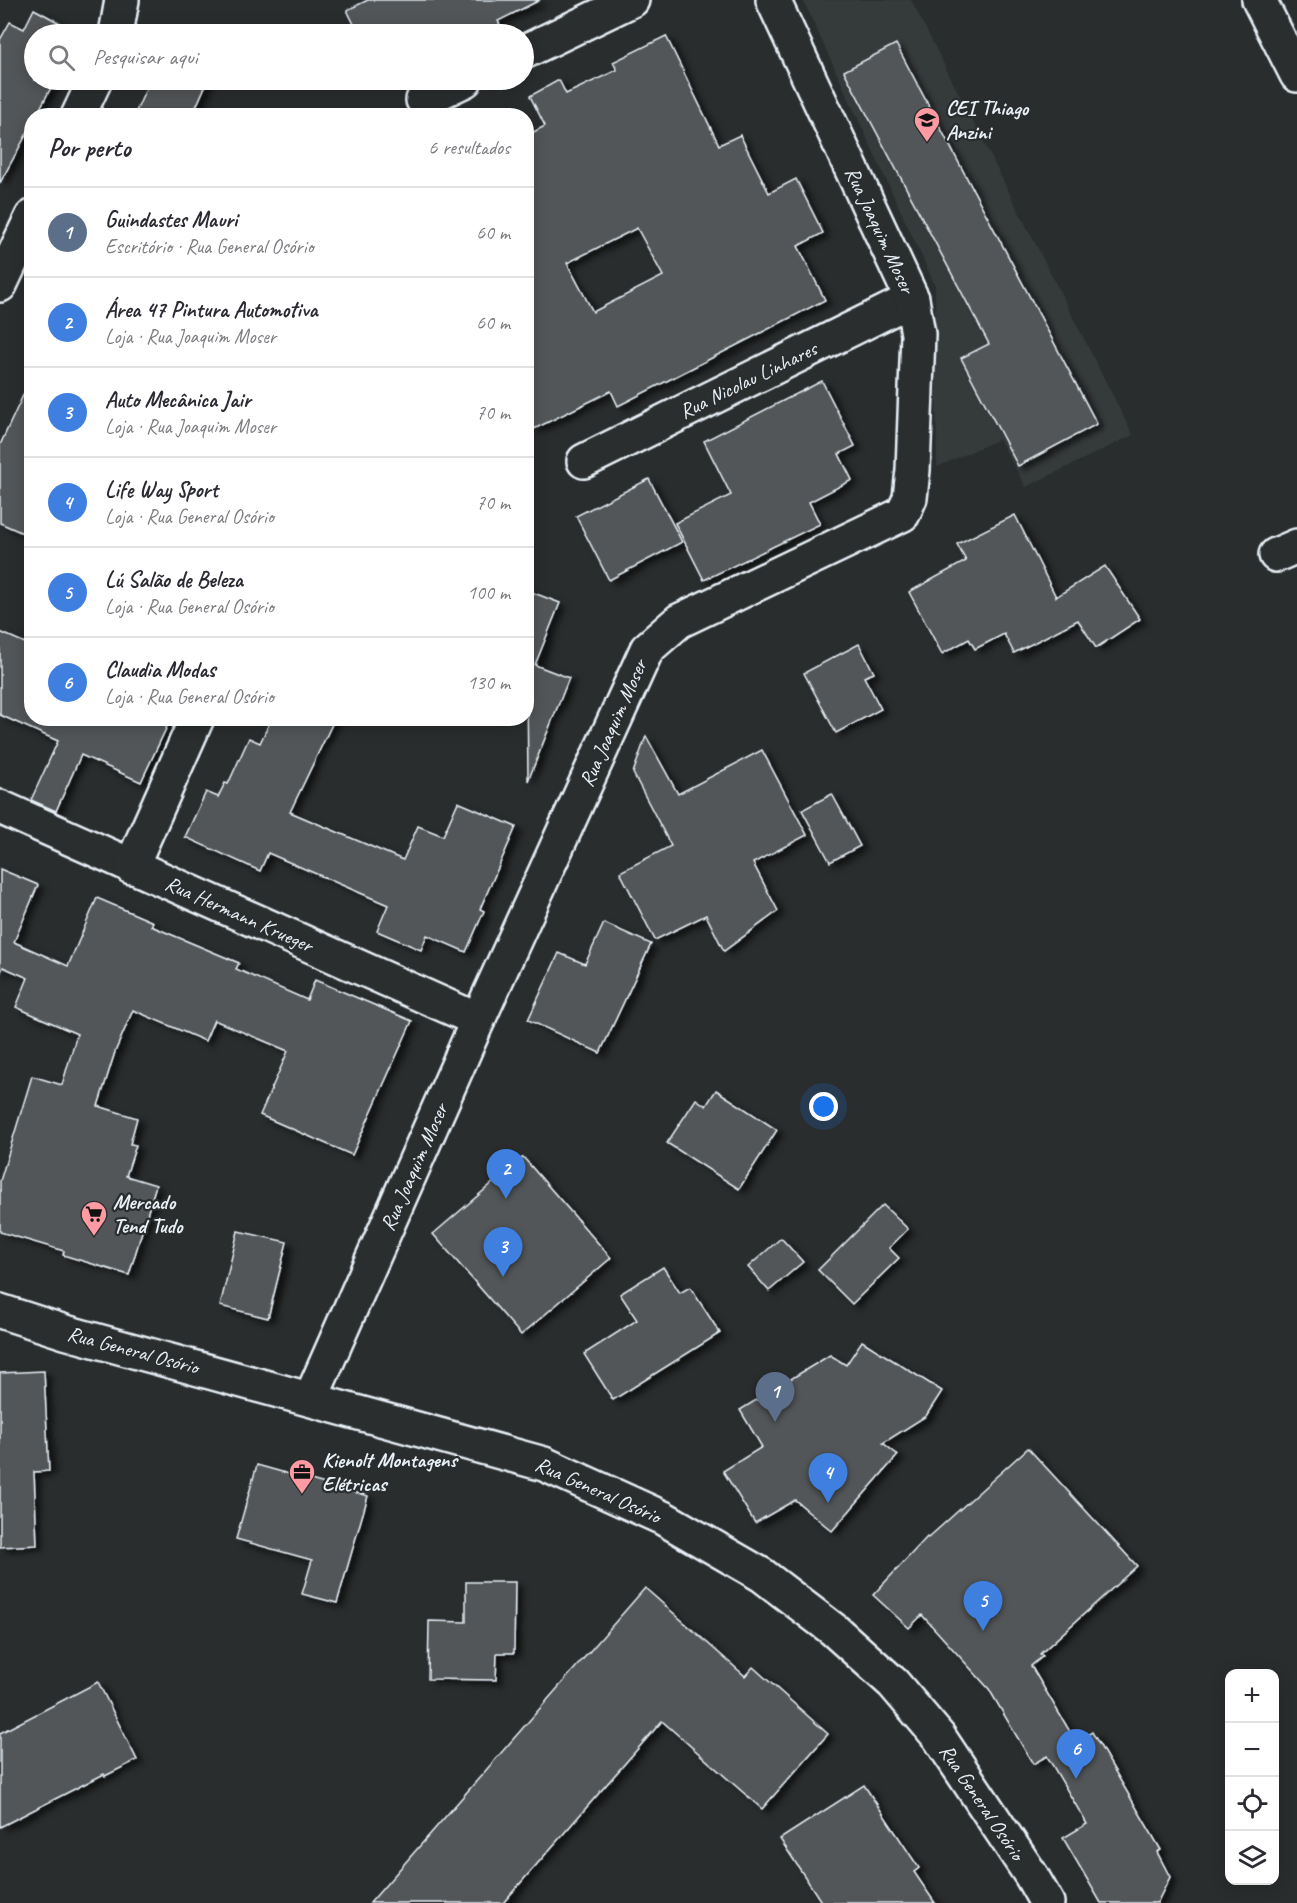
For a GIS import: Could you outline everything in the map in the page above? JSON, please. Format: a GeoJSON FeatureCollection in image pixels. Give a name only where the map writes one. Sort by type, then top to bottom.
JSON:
{"type":"FeatureCollection","features":[{"type":"Feature","properties":{"kind":"street"},"geometry":{"type":"LineString","coordinates":[[118,24],[122,0]]}},
{"type":"Feature","properties":{"kind":"street"},"geometry":{"type":"LineString","coordinates":[[534,47],[632,0]]}},
{"type":"Feature","properties":{"kind":"street","name":"Rua Joaquim Moser"},"geometry":{"type":"LineString","coordinates":[[311,1398],[478,1020],[647,649],[679,621],[903,513],[910,498],[914,470],[918,334],[912,299],[773,0]]}},
{"type":"Feature","properties":{"kind":"street"},"geometry":{"type":"LineString","coordinates":[[1259,0],[1297,75]]}},
{"type":"Feature","properties":{"kind":"street"},"geometry":{"type":"LineString","coordinates":[[82,108],[90,90]]}},
{"type":"Feature","properties":{"kind":"street"},"geometry":{"type":"LineString","coordinates":[[423,100],[444,90]]}},
{"type":"Feature","properties":{"kind":"street"},"geometry":{"type":"LineString","coordinates":[[0,285],[24,234]]}},
{"type":"Feature","properties":{"kind":"street","name":"Rua Nicolau Linhares"},"geometry":{"type":"LineString","coordinates":[[584,461],[912,299]]}},
{"type":"Feature","properties":{"kind":"street"},"geometry":{"type":"LineString","coordinates":[[131,867],[193,726]]}},
{"type":"Feature","properties":{"kind":"street","name":"Rua Hermann Krueger"},"geometry":{"type":"LineString","coordinates":[[0,807],[478,1020]]}},
{"type":"Feature","properties":{"kind":"street","name":"Rua General Osório"},"geometry":{"type":"LineString","coordinates":[[0,1311],[65,1332],[544,1464],[663,1518],[762,1575],[834,1630],[893,1683],[939,1737],[1047,1903]]}},
{"type":"Feature","properties":{"kind":"shaded area","name":"CEI Thiago Anzini"},"geometry":{"type":"Polygon","coordinates":[[[803,0],[911,0],[1133,435],[1026,487],[999,439],[937,467],[935,285],[803,0]]]}},
{"type":"Feature","properties":{"kind":"building"},"geometry":{"type":"Polygon","coordinates":[[[368,0],[540,0],[498,21],[500,24],[354,24],[347,10],[368,0]]]}},
{"type":"Feature","properties":{"kind":"building"},"geometry":{"type":"Polygon","coordinates":[[[34,9],[62,24],[26,24],[34,9]]]}},
{"type":"Feature","properties":{"kind":"building"},"geometry":{"type":"Polygon","coordinates":[[[10,22],[24,29],[24,90],[50,90],[40,108],[24,108],[24,139],[0,183],[0,40],[10,22]]]}},
{"type":"Feature","properties":{"kind":"building"},"geometry":{"type":"Polygon","coordinates":[[[666,36],[719,145],[740,135],[769,193],[796,179],[823,233],[798,246],[825,300],[618,406],[611,391],[534,429],[534,132],[545,126],[530,96],[559,80],[566,94],[617,70],[613,62],[666,36]],[[637,228],[567,263],[593,312],[663,276],[637,228]]]}},
{"type":"Feature","properties":{"kind":"building"},"geometry":{"type":"Polygon","coordinates":[[[896,44],[1097,424],[1018,466],[961,358],[989,344],[844,71],[896,44]]]}},
{"type":"Feature","properties":{"kind":"building"},"geometry":{"type":"Polygon","coordinates":[[[146,90],[204,90],[196,108],[138,108],[146,90]]]}},
{"type":"Feature","properties":{"kind":"building"},"geometry":{"type":"Polygon","coordinates":[[[822,381],[855,446],[839,454],[852,480],[809,502],[820,524],[704,580],[675,523],[731,495],[704,441],[822,381]]]}},
{"type":"Feature","properties":{"kind":"building"},"geometry":{"type":"Polygon","coordinates":[[[24,393],[24,534],[0,523],[0,445],[24,393]]]}},
{"type":"Feature","properties":{"kind":"building"},"geometry":{"type":"Polygon","coordinates":[[[649,479],[682,542],[609,580],[576,516],[649,479]]]}},
{"type":"Feature","properties":{"kind":"building"},"geometry":{"type":"Polygon","coordinates":[[[1015,515],[1056,597],[1105,566],[1140,619],[1096,648],[1078,620],[1014,653],[1004,634],[975,649],[969,639],[942,654],[909,592],[966,561],[957,544],[1015,515]]]}},
{"type":"Feature","properties":{"kind":"building"},"geometry":{"type":"Polygon","coordinates":[[[534,593],[560,603],[535,665],[569,678],[528,781],[527,726],[534,726],[534,593]]]}},
{"type":"Feature","properties":{"kind":"building"},"geometry":{"type":"Polygon","coordinates":[[[0,632],[24,642],[24,726],[0,715],[0,632]]]}},
{"type":"Feature","properties":{"kind":"building"},"geometry":{"type":"Polygon","coordinates":[[[859,644],[874,673],[864,677],[881,709],[836,733],[804,673],[859,644]]]}},
{"type":"Feature","properties":{"kind":"building"},"geometry":{"type":"Polygon","coordinates":[[[25,726],[167,726],[141,782],[81,755],[56,811],[31,800],[58,741],[25,726]]]}},
{"type":"Feature","properties":{"kind":"building"},"geometry":{"type":"Polygon","coordinates":[[[268,726],[331,726],[290,812],[403,860],[418,826],[443,836],[458,802],[516,827],[480,909],[484,911],[466,952],[427,935],[421,950],[377,931],[388,905],[268,853],[260,871],[185,837],[206,792],[218,797],[225,783],[228,784],[249,738],[260,743],[268,726]]]}},
{"type":"Feature","properties":{"kind":"building"},"geometry":{"type":"Polygon","coordinates":[[[646,736],[678,794],[762,750],[807,835],[753,863],[778,911],[724,951],[706,915],[655,940],[620,872],[671,846],[633,773],[646,736]]]}},
{"type":"Feature","properties":{"kind":"building"},"geometry":{"type":"Polygon","coordinates":[[[832,794],[860,846],[830,862],[802,810],[832,794]]]}},
{"type":"Feature","properties":{"kind":"building"},"geometry":{"type":"Polygon","coordinates":[[[0,869],[38,885],[14,942],[68,966],[97,898],[153,922],[151,926],[239,963],[236,969],[307,1000],[315,980],[412,1021],[352,1155],[260,1115],[288,1051],[214,1020],[205,1041],[133,1010],[115,1052],[98,1106],[137,1118],[130,1144],[136,1145],[126,1176],[156,1185],[129,1275],[63,1255],[64,1251],[0,1232],[0,1181],[32,1076],[62,1085],[77,1034],[16,1007],[28,978],[3,967],[0,974],[0,869]]]}},
{"type":"Feature","properties":{"kind":"building"},"geometry":{"type":"Polygon","coordinates":[[[604,923],[651,944],[600,1053],[528,1020],[559,953],[585,964],[604,923]]]}},
{"type":"Feature","properties":{"kind":"building"},"geometry":{"type":"Polygon","coordinates":[[[716,1090],[777,1130],[739,1189],[667,1143],[696,1099],[706,1106],[716,1090]]]}},
{"type":"Feature","properties":{"kind":"building"},"geometry":{"type":"Polygon","coordinates":[[[523,1157],[611,1258],[521,1335],[433,1234],[523,1157]]]}},
{"type":"Feature","properties":{"kind":"building"},"geometry":{"type":"Polygon","coordinates":[[[883,1205],[908,1229],[889,1248],[899,1258],[852,1304],[818,1270],[883,1205]]]}},
{"type":"Feature","properties":{"kind":"building"},"geometry":{"type":"Polygon","coordinates":[[[238,1231],[287,1242],[268,1318],[220,1306],[238,1231]]]}},
{"type":"Feature","properties":{"kind":"building"},"geometry":{"type":"Polygon","coordinates":[[[781,1238],[803,1262],[769,1291],[748,1267],[781,1238]]]}},
{"type":"Feature","properties":{"kind":"building"},"geometry":{"type":"Polygon","coordinates":[[[663,1267],[680,1293],[690,1287],[720,1333],[613,1400],[584,1354],[637,1320],[620,1294],[663,1267]]]}},
{"type":"Feature","properties":{"kind":"building"},"geometry":{"type":"Polygon","coordinates":[[[862,1341],[942,1391],[926,1416],[883,1443],[898,1455],[832,1531],[795,1500],[755,1523],[723,1471],[762,1447],[740,1410],[830,1355],[846,1365],[862,1341]]]}},
{"type":"Feature","properties":{"kind":"building"},"geometry":{"type":"Polygon","coordinates":[[[44,1371],[49,1471],[34,1472],[37,1545],[0,1547],[0,1373],[44,1371]]]}},
{"type":"Feature","properties":{"kind":"building"},"geometry":{"type":"Polygon","coordinates":[[[1028,1448],[1137,1566],[1040,1654],[1043,1656],[1031,1666],[1076,1742],[1092,1732],[1161,1850],[1157,1852],[1170,1877],[1157,1903],[1101,1903],[1063,1838],[1087,1824],[1047,1756],[1033,1764],[989,1689],[922,1615],[909,1628],[873,1595],[927,1537],[1028,1448]]]}},
{"type":"Feature","properties":{"kind":"building"},"geometry":{"type":"Polygon","coordinates":[[[257,1465],[368,1496],[337,1603],[302,1594],[312,1560],[236,1539],[257,1465]]]}},
{"type":"Feature","properties":{"kind":"building"},"geometry":{"type":"Polygon","coordinates":[[[466,1582],[515,1582],[514,1653],[497,1653],[496,1680],[428,1679],[429,1621],[466,1622],[466,1582]]]}},
{"type":"Feature","properties":{"kind":"building"},"geometry":{"type":"Polygon","coordinates":[[[645,1588],[745,1676],[753,1667],[828,1734],[762,1809],[662,1721],[503,1903],[370,1903],[645,1588]]]}},
{"type":"Feature","properties":{"kind":"building"},"geometry":{"type":"Polygon","coordinates":[[[98,1682],[137,1760],[105,1776],[104,1774],[0,1827],[0,1733],[98,1682]]]}},
{"type":"Feature","properties":{"kind":"building"},"geometry":{"type":"Polygon","coordinates":[[[864,1785],[919,1868],[914,1872],[935,1903],[822,1903],[780,1839],[864,1785]]]}},
{"type":"Feature","properties":{"kind":"place","name":"CEI Thiago Anzini"},"geometry":{"type":"Point","coordinates":[927,143]}},
{"type":"Feature","properties":{"kind":"place","name":"Área 47 Pintura Automotiva"},"geometry":{"type":"Point","coordinates":[506,1199]}},
{"type":"Feature","properties":{"kind":"place","name":"Mercado Tend Tudo"},"geometry":{"type":"Point","coordinates":[94,1237]}},
{"type":"Feature","properties":{"kind":"place","name":"Auto Mecânica Jair"},"geometry":{"type":"Point","coordinates":[503,1277]}},
{"type":"Feature","properties":{"kind":"place","name":"Guindastes Mauri"},"geometry":{"type":"Point","coordinates":[775,1422]}},
{"type":"Feature","properties":{"kind":"place","name":"Kienolt Montagens Elétricas"},"geometry":{"type":"Point","coordinates":[302,1495]}},
{"type":"Feature","properties":{"kind":"place","name":"Life Way Sport"},"geometry":{"type":"Point","coordinates":[828,1503]}},
{"type":"Feature","properties":{"kind":"place","name":"Lú Salão de Beleza"},"geometry":{"type":"Point","coordinates":[983,1631]}},
{"type":"Feature","properties":{"kind":"place","name":"Claudia Modas"},"geometry":{"type":"Point","coordinates":[1076,1779]}}]}
